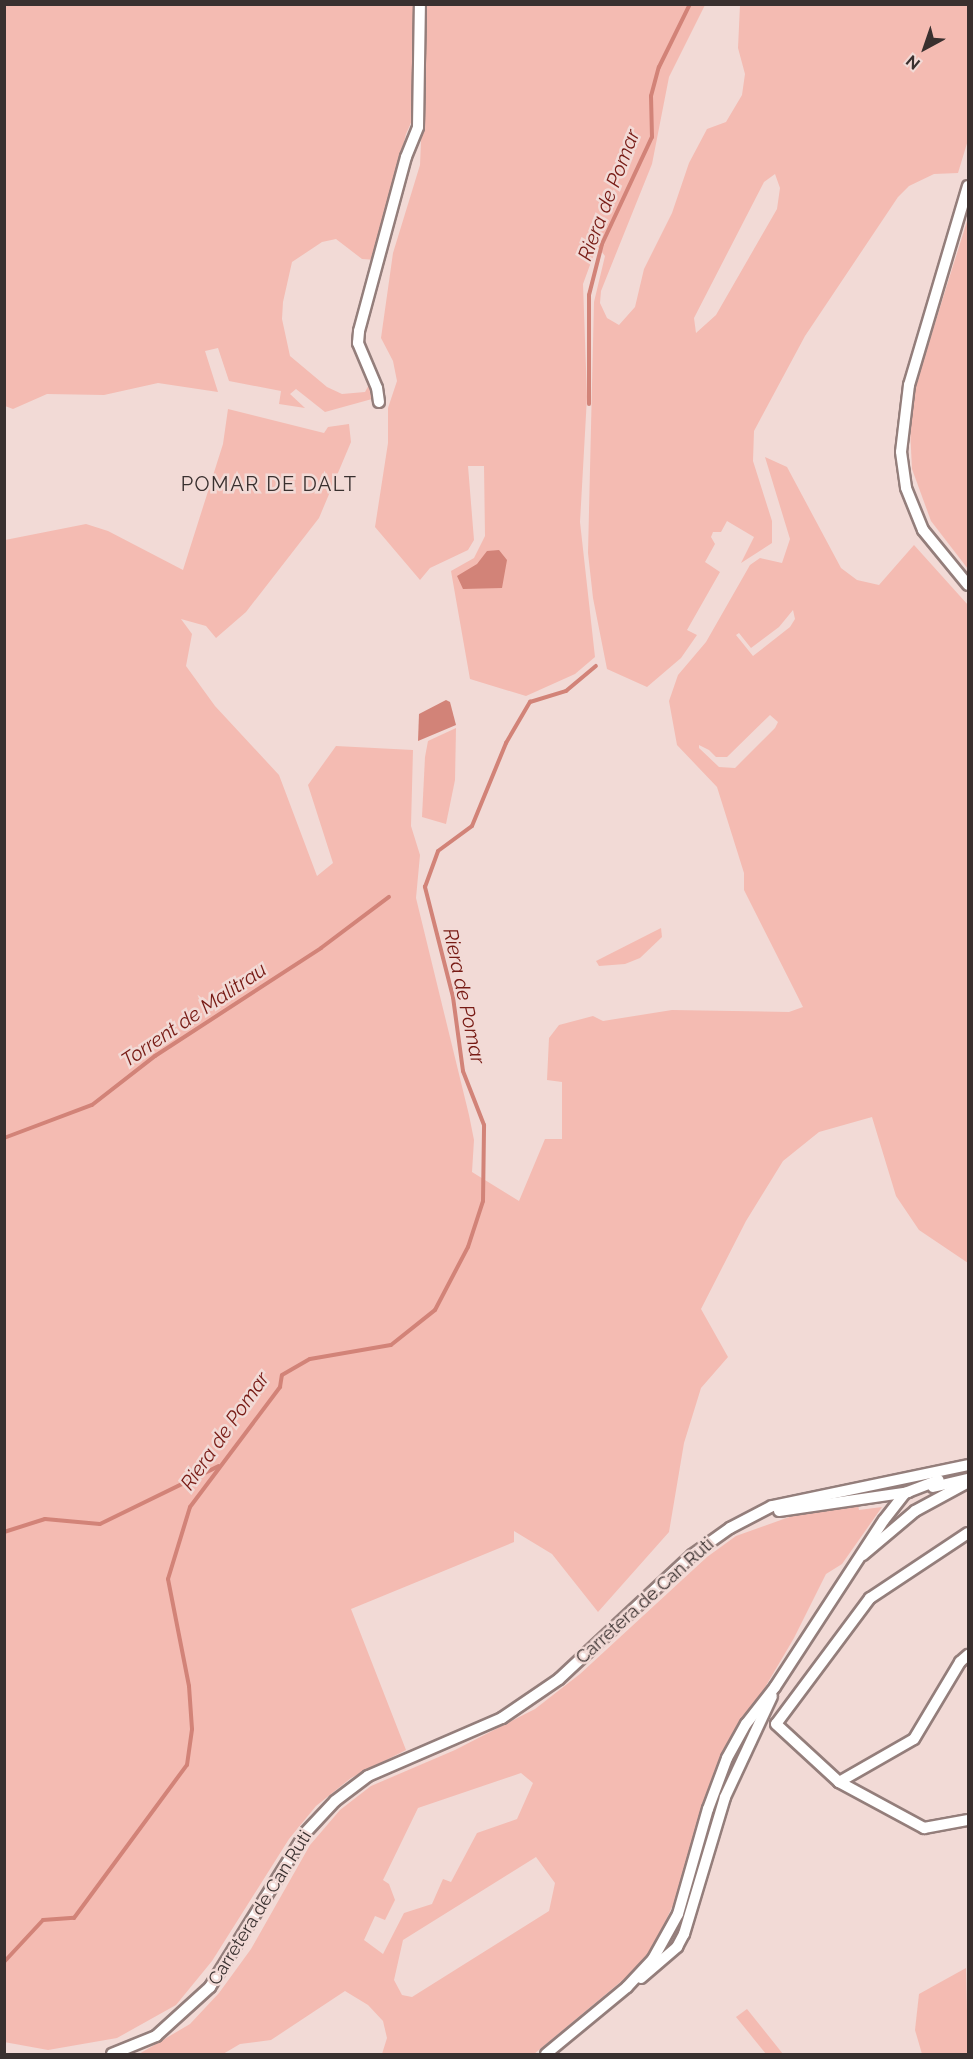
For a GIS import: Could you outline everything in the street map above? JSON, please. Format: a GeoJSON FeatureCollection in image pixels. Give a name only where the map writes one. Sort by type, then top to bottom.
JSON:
{"type":"FeatureCollection","features":[{"type":"Feature","properties":{"kind":"street"},"geometry":{"type":"LineString","coordinates":[[379,402],[377,388],[358,343],[358,331],[406,157],[418,127],[420,4]]}},
{"type":"Feature","properties":{"kind":"street"},"geometry":{"type":"LineString","coordinates":[[969,186],[909,385],[901,452],[906,488],[923,530],[969,585]]}},
{"type":"Feature","properties":{"kind":"street","name":"Carretera de Can Ruti"},"geometry":{"type":"LineString","coordinates":[[112,2055],[156,2036],[210,1987],[306,1832],[335,1801],[368,1776],[502,1718],[559,1679],[692,1555],[730,1528],[772,1506],[819,1495],[929,1476],[969,1464]]}},
{"type":"Feature","properties":{"kind":"street","name":"Carretera de Can Ruti"},"geometry":{"type":"LineString","coordinates":[[905,1493],[969,1472]]}},
{"type":"Feature","properties":{"kind":"street"},"geometry":{"type":"LineString","coordinates":[[858,1559],[915,1511],[969,1481]]}},
{"type":"Feature","properties":{"kind":"street","name":"Carretera de Can Ruti"},"geometry":{"type":"LineString","coordinates":[[758,1515],[969,1481]]}},
{"type":"Feature","properties":{"kind":"street"},"geometry":{"type":"LineString","coordinates":[[661,1945],[678,1914],[698,1844],[732,1749],[858,1559],[905,1493]]}},
{"type":"Feature","properties":{"kind":"street"},"geometry":{"type":"LineString","coordinates":[[969,1533],[870,1598],[776,1724],[840,1782],[924,1828],[969,1820]]}},
{"type":"Feature","properties":{"kind":"street"},"geometry":{"type":"LineString","coordinates":[[840,1782],[914,1739],[960,1662],[969,1655]]}},
{"type":"Feature","properties":{"kind":"street"},"geometry":{"type":"LineString","coordinates":[[546,2055],[677,1947],[693,1911],[722,1807],[775,1687]]}},
{"type":"Feature","properties":{"kind":"street"},"geometry":{"type":"LineString","coordinates":[[722,1807],[722,1788],[732,1749]]}},
{"type":"Feature","properties":{"kind":"street"},"geometry":{"type":"LineString","coordinates":[[693,1911],[690,1903],[702,1853],[698,1844]]}},
{"type":"Feature","properties":{"kind":"street"},"geometry":{"type":"LineString","coordinates":[[627,1987],[661,1945],[693,1911]]}},
{"type":"Feature","properties":{"kind":"shaded area"},"geometry":{"type":"Polygon","coordinates":[[[4,5],[415,5],[414,116],[406,134],[377,260],[362,259],[336,239],[322,242],[292,262],[283,302],[282,319],[290,356],[327,387],[342,394],[365,392],[370,383],[372,399],[325,412],[296,389],[290,394],[305,408],[279,404],[281,391],[229,381],[218,348],[205,351],[218,392],[158,383],[104,395],[47,394],[13,409],[5,406],[4,5]]]}},
{"type":"Feature","properties":{"kind":"shaded area"},"geometry":{"type":"Polygon","coordinates":[[[427,5],[705,5],[669,77],[652,164],[601,291],[600,303],[607,318],[619,325],[635,307],[644,269],[672,213],[689,163],[707,129],[726,122],[742,95],[745,74],[738,48],[740,5],[968,5],[968,140],[958,173],[934,174],[909,186],[898,197],[805,336],[754,431],[753,461],[772,521],[772,543],[741,563],[754,537],[727,521],[721,532],[713,532],[711,537],[715,544],[705,562],[720,572],[687,630],[697,635],[681,658],[647,687],[607,669],[593,598],[588,553],[594,302],[605,256],[597,246],[583,284],[587,397],[580,522],[595,657],[575,674],[526,696],[470,679],[451,571],[474,558],[485,536],[484,466],[468,466],[474,540],[468,550],[430,568],[420,580],[375,527],[388,443],[388,408],[397,381],[393,361],[381,338],[393,253],[420,165],[427,5]],[[775,174],[764,182],[694,318],[696,333],[716,315],[777,209],[780,188],[775,174]]]}},
{"type":"Feature","properties":{"kind":"shaded area"},"geometry":{"type":"Polygon","coordinates":[[[968,218],[968,569],[931,521],[912,469],[910,429],[916,384],[968,218]]]}},
{"type":"Feature","properties":{"kind":"shaded area"},"geometry":{"type":"Polygon","coordinates":[[[228,409],[324,433],[328,427],[349,424],[351,442],[319,518],[246,612],[216,638],[206,626],[181,619],[192,634],[186,666],[215,706],[279,775],[317,876],[333,863],[308,785],[336,746],[413,750],[411,826],[420,855],[416,898],[469,1115],[474,1140],[472,1172],[519,1201],[545,1139],[562,1139],[562,1082],[547,1080],[549,1038],[559,1025],[593,1016],[603,1021],[672,1010],[789,1012],[803,1007],[744,890],[744,873],[717,787],[677,745],[669,701],[678,675],[706,642],[750,565],[760,558],[782,563],[790,539],[765,457],[787,467],[841,568],[857,580],[879,585],[914,545],[968,605],[968,1263],[919,1230],[896,1196],[872,1117],[819,1132],[783,1161],[746,1221],[701,1309],[728,1357],[701,1388],[684,1443],[669,1532],[598,1612],[552,1554],[514,1531],[514,1542],[351,1609],[406,1750],[351,1778],[316,1806],[289,1839],[212,1961],[176,2005],[117,2038],[48,2050],[4,2042],[5,540],[86,524],[108,531],[183,570],[223,444],[228,409]],[[793,610],[779,627],[751,648],[739,633],[736,635],[753,656],[790,627],[795,619],[793,610]],[[770,715],[727,757],[716,757],[699,745],[699,748],[719,767],[735,768],[775,728],[778,722],[770,715]]]}},
{"type":"Feature","properties":{"kind":"shaded area"},"geometry":{"type":"Polygon","coordinates":[[[499,550],[507,560],[502,588],[463,589],[457,576],[477,564],[487,551],[499,550]]]}},
{"type":"Feature","properties":{"kind":"shaded area"},"geometry":{"type":"Polygon","coordinates":[[[446,700],[450,702],[456,725],[418,741],[419,714],[446,700]]]}},
{"type":"Feature","properties":{"kind":"shaded area"},"geometry":{"type":"Polygon","coordinates":[[[456,728],[455,780],[446,824],[422,817],[425,757],[428,741],[456,728]]]}},
{"type":"Feature","properties":{"kind":"shaded area"},"geometry":{"type":"Polygon","coordinates":[[[661,928],[662,937],[640,958],[625,964],[599,966],[596,961],[661,928]]]}},
{"type":"Feature","properties":{"kind":"shaded area"},"geometry":{"type":"Polygon","coordinates":[[[858,1505],[859,1510],[882,1507],[842,1564],[826,1574],[794,1638],[727,1752],[677,1906],[672,1907],[662,1929],[665,1931],[659,1943],[642,1964],[534,2054],[382,2054],[387,2038],[383,2021],[368,2005],[345,1991],[271,2040],[240,2044],[223,2054],[139,2054],[190,2024],[219,1993],[251,1949],[310,1845],[340,1810],[371,1786],[455,1750],[535,1709],[580,1674],[707,1557],[736,1536],[809,1510],[858,1505]],[[521,1773],[418,1808],[383,1880],[389,1884],[395,1900],[385,1920],[375,1916],[364,1940],[383,1954],[404,1913],[432,1904],[443,1879],[451,1882],[477,1833],[517,1819],[533,1783],[521,1773]],[[536,1857],[403,1940],[394,1980],[402,1995],[412,1997],[549,1911],[555,1883],[536,1857]]]}},
{"type":"Feature","properties":{"kind":"shaded area"},"geometry":{"type":"Polygon","coordinates":[[[966,1968],[968,2054],[922,2054],[915,2030],[919,1994],[966,1968]]]}},
{"type":"Feature","properties":{"kind":"shaded area"},"geometry":{"type":"Polygon","coordinates":[[[747,2009],[783,2054],[766,2054],[736,2017],[747,2009]]]}},
{"type":"Feature","properties":{"kind":"waterway","name":"Riera de Pomar"},"geometry":{"type":"LineString","coordinates":[[589,404],[589,295],[602,244],[652,137],[651,96],[659,67],[690,4]]}},
{"type":"Feature","properties":{"kind":"waterway","name":"Riera de Pomar"},"geometry":{"type":"LineString","coordinates":[[4,1962],[43,1920],[74,1918],[187,1765],[192,1729],[189,1686],[168,1579],[190,1507],[280,1387],[282,1375],[310,1359],[391,1345],[435,1310],[468,1247],[483,1201],[484,1125],[463,1071],[453,997],[425,887],[438,851],[472,826],[506,743],[530,702],[566,691],[596,666]]}},
{"type":"Feature","properties":{"kind":"waterway","name":"Torrent de Malitrau"},"geometry":{"type":"LineString","coordinates":[[4,1138],[92,1105],[155,1056],[321,948],[389,897]]}},
{"type":"Feature","properties":{"kind":"waterway"},"geometry":{"type":"LineString","coordinates":[[4,1532],[45,1519],[100,1524],[219,1466]]}},
{"type":"Feature","properties":{"kind":"district","name":"POMAR DE DALT"},"geometry":{"type":"Point","coordinates":[269,484]}}]}
